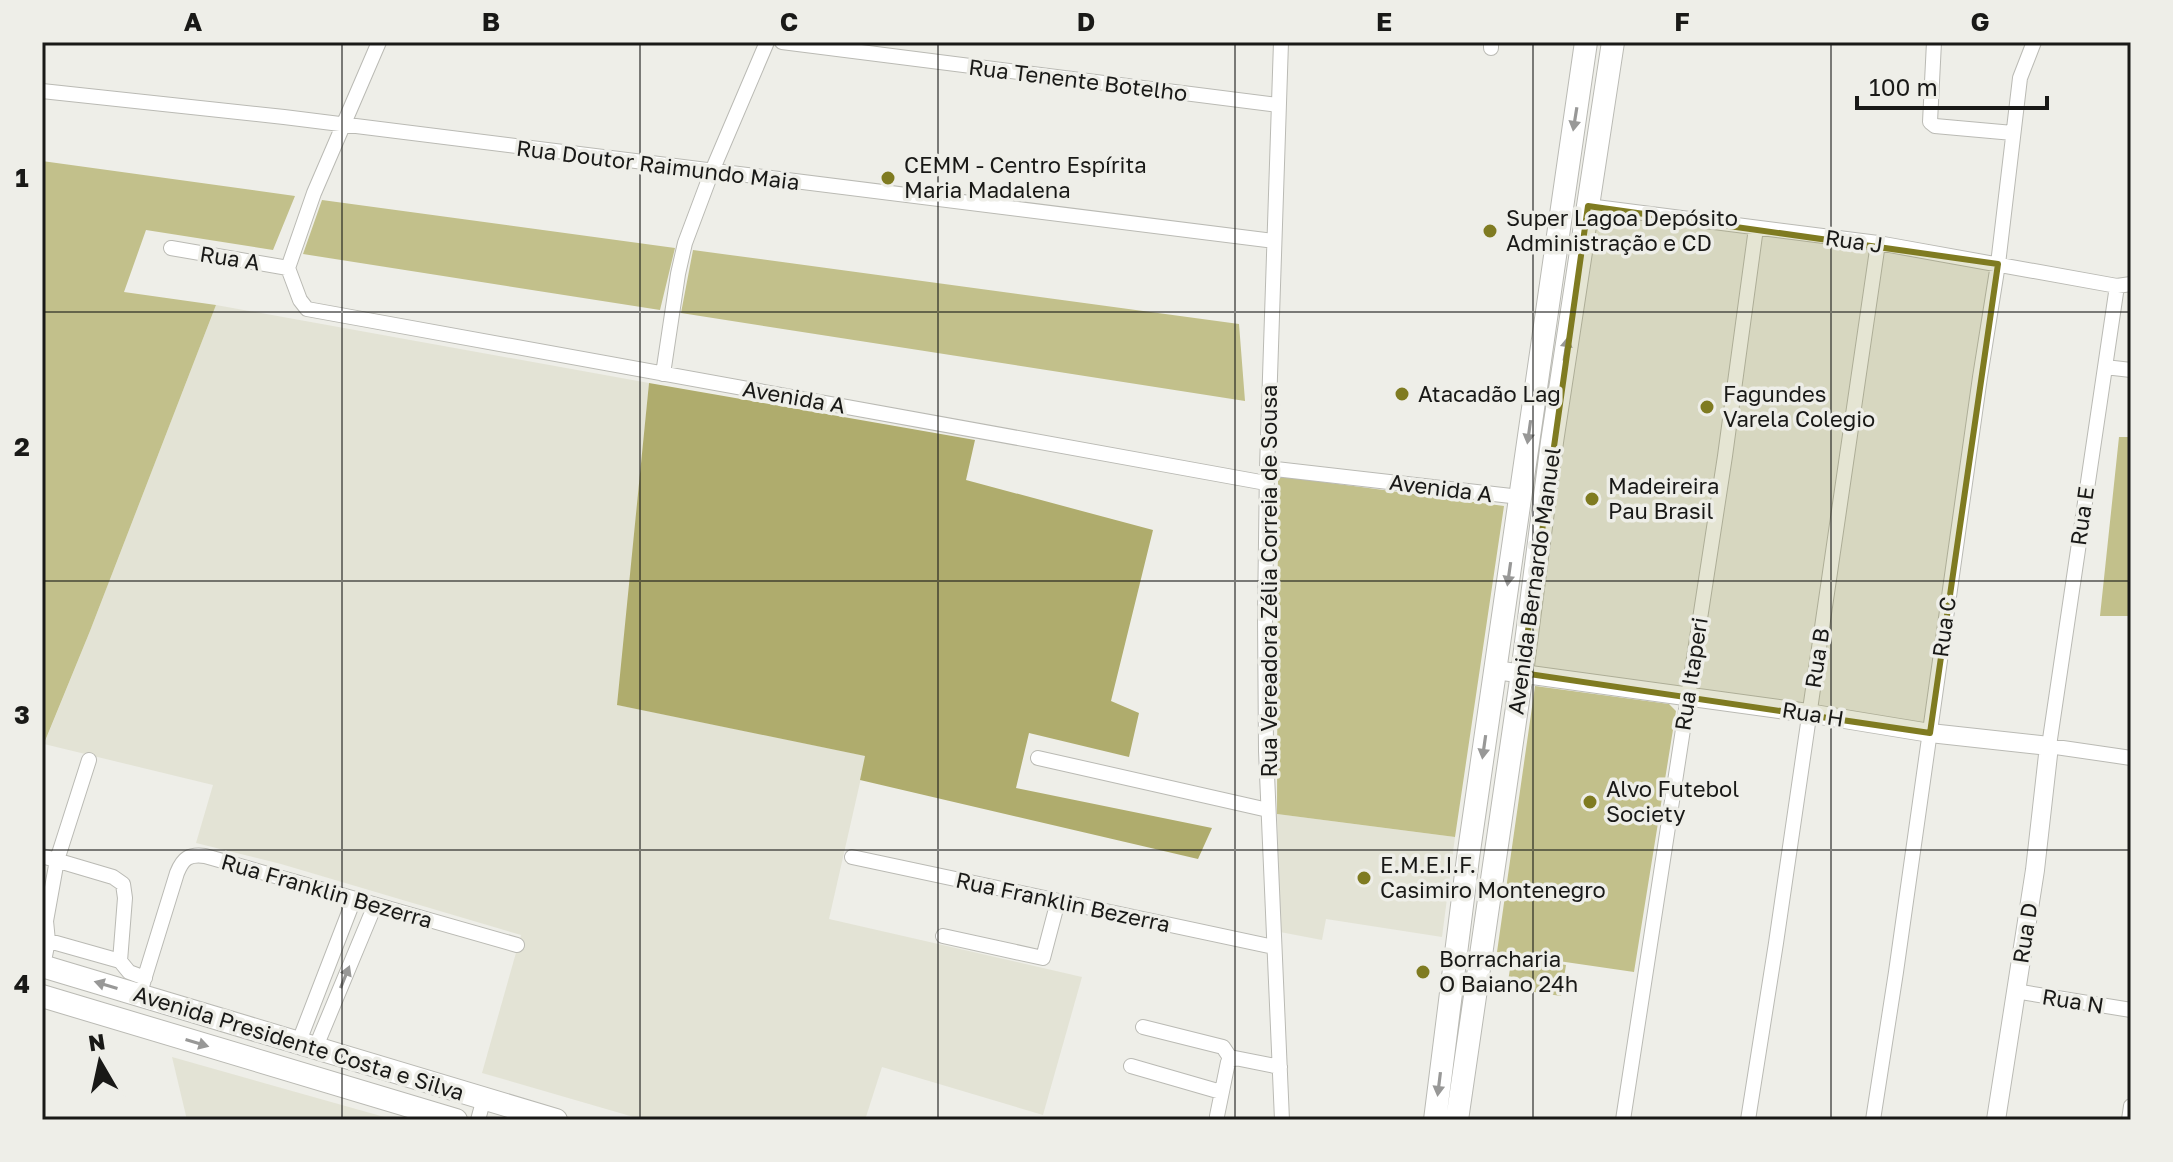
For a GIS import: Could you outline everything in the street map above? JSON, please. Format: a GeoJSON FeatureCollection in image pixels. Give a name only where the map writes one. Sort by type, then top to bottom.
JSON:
{"type":"FeatureCollection","features":[{"type":"Feature","properties":{"kind":"main road"},"geometry":{"type":"LineString","coordinates":[[1585,48],[1612,50]]}},
{"type":"Feature","properties":{"kind":"main road","name":"Avenida Bernardo Manuel"},"geometry":{"type":"LineString","coordinates":[[1435,1120],[1460,916],[1585,48]]}},
{"type":"Feature","properties":{"kind":"main road","name":"Avenida Bernardo Manuel"},"geometry":{"type":"LineString","coordinates":[[1457,1120],[1550,457],[1612,50]]}},
{"type":"Feature","properties":{"kind":"main road"},"geometry":{"type":"LineString","coordinates":[[45,997],[46,967]]}},
{"type":"Feature","properties":{"kind":"main road","name":"Avenida Presidente Costa e Silva"},"geometry":{"type":"LineString","coordinates":[[46,967],[142,987],[481,1109],[556,1120]]}},
{"type":"Feature","properties":{"kind":"main road","name":"Avenida Presidente Costa e Silva"},"geometry":{"type":"LineString","coordinates":[[45,997],[456,1120]]}},
{"type":"Feature","properties":{"kind":"street"},"geometry":{"type":"LineString","coordinates":[[288,268],[314,193],[379,42]]}},
{"type":"Feature","properties":{"kind":"street"},"geometry":{"type":"LineString","coordinates":[[663,374],[685,243],[767,42]]}},
{"type":"Feature","properties":{"kind":"street","name":"Rua Tenente Botelho"},"geometry":{"type":"LineString","coordinates":[[782,42],[1278,105]]}},
{"type":"Feature","properties":{"kind":"street","name":"Rua Vereadora Zélia Correia de Sousa"},"geometry":{"type":"LineString","coordinates":[[1281,42],[1266,475],[1265,616],[1268,810],[1282,1120]]}},
{"type":"Feature","properties":{"kind":"street"},"geometry":{"type":"LineString","coordinates":[[1934,42],[1930,122],[1935,126],[2013,133]]}},
{"type":"Feature","properties":{"kind":"street","name":"Rua C"},"geometry":{"type":"LineString","coordinates":[[1873,1120],[1998,264],[2020,78],[2034,42]]}},
{"type":"Feature","properties":{"kind":"street","name":"Rua Doutor Raimundo Maia"},"geometry":{"type":"LineString","coordinates":[[42,91],[1274,241]]}},
{"type":"Feature","properties":{"kind":"street","name":"Rua J"},"geometry":{"type":"LineString","coordinates":[[1588,206],[1878,243],[2124,285]]}},
{"type":"Feature","properties":{"kind":"street","name":"Rua Itaperi"},"geometry":{"type":"LineString","coordinates":[[1623,1120],[1723,471],[1756,228]]}},
{"type":"Feature","properties":{"kind":"street","name":"Rua B"},"geometry":{"type":"LineString","coordinates":[[1748,1120],[1878,243]]}},
{"type":"Feature","properties":{"kind":"street","name":"Rua A"},"geometry":{"type":"LineString","coordinates":[[171,248],[288,268]]}},
{"type":"Feature","properties":{"kind":"street","name":"Avenida A"},"geometry":{"type":"LineString","coordinates":[[288,268],[300,300],[307,309],[663,374],[1266,475],[1520,497]]}},
{"type":"Feature","properties":{"kind":"street","name":"Rua E"},"geometry":{"type":"LineString","coordinates":[[2049,746],[2105,367],[2124,285]]}},
{"type":"Feature","properties":{"kind":"street"},"geometry":{"type":"LineString","coordinates":[[2105,367],[2131,370]]}},
{"type":"Feature","properties":{"kind":"street","name":"Rua H"},"geometry":{"type":"LineString","coordinates":[[1495,670],[1930,733],[2131,758]]}},
{"type":"Feature","properties":{"kind":"street","name":"Rua D"},"geometry":{"type":"LineString","coordinates":[[1996,1120],[2035,870],[2049,746]]}},
{"type":"Feature","properties":{"kind":"street"},"geometry":{"type":"LineString","coordinates":[[1038,758],[1268,810]]}},
{"type":"Feature","properties":{"kind":"street"},"geometry":{"type":"LineString","coordinates":[[46,967],[50,858],[89,760]]}},
{"type":"Feature","properties":{"kind":"street","name":"Rua Franklin Bezerra"},"geometry":{"type":"LineString","coordinates":[[142,987],[177,873],[182,861],[193,854],[517,945]]}},
{"type":"Feature","properties":{"kind":"street","name":"Rua Franklin Bezerra"},"geometry":{"type":"LineString","coordinates":[[852,857],[1274,947]]}},
{"type":"Feature","properties":{"kind":"street"},"geometry":{"type":"LineString","coordinates":[[50,858],[113,877],[123,884],[125,898],[120,961]]}},
{"type":"Feature","properties":{"kind":"street"},"geometry":{"type":"LineString","coordinates":[[307,1046],[354,899]]}},
{"type":"Feature","properties":{"kind":"street"},"geometry":{"type":"LineString","coordinates":[[943,936],[1043,958],[1058,901]]}},
{"type":"Feature","properties":{"kind":"street"},"geometry":{"type":"LineString","coordinates":[[307,1046],[375,905]]}},
{"type":"Feature","properties":{"kind":"street"},"geometry":{"type":"LineString","coordinates":[[45,940],[120,961],[142,987]]}},
{"type":"Feature","properties":{"kind":"street","name":"Rua N"},"geometry":{"type":"LineString","coordinates":[[2015,991],[2131,1010]]}},
{"type":"Feature","properties":{"kind":"street"},"geometry":{"type":"LineString","coordinates":[[1143,1027],[1223,1047],[1231,1059]]}},
{"type":"Feature","properties":{"kind":"street"},"geometry":{"type":"LineString","coordinates":[[1217,1116],[1231,1059],[1280,1067]]}},
{"type":"Feature","properties":{"kind":"street"},"geometry":{"type":"LineString","coordinates":[[1131,1066],[1221,1092]]}},
{"type":"Feature","properties":{"kind":"street"},"geometry":{"type":"LineString","coordinates":[[2129,1120],[2131,1106]]}},
{"type":"Feature","properties":{"kind":"highlighted area"},"geometry":{"type":"Polygon","coordinates":[[[1588,206],[1998,264],[1930,733],[1522,673],[1588,206]]]}},
{"type":"Feature","properties":{"kind":"shaded area"},"geometry":{"type":"Polygon","coordinates":[[[42,161],[295,196],[273,250],[146,230],[124,292],[216,305],[45,741],[42,740],[42,161]]]}},
{"type":"Feature","properties":{"kind":"shaded area"},"geometry":{"type":"Polygon","coordinates":[[[322,200],[675,248],[660,310],[303,254],[322,200]]]}},
{"type":"Feature","properties":{"kind":"shaded area"},"geometry":{"type":"Polygon","coordinates":[[[693,250],[1239,324],[1245,401],[681,313],[693,250]]]}},
{"type":"Feature","properties":{"kind":"shaded area"},"geometry":{"type":"Polygon","coordinates":[[[216,305],[649,383],[618,705],[866,756],[829,919],[1082,977],[1043,1115],[882,1067],[865,1120],[644,1120],[482,1073],[521,935],[281,864],[196,843],[213,785],[44,744],[216,305]]]}},
{"type":"Feature","properties":{"kind":"shaded area"},"geometry":{"type":"Polygon","coordinates":[[[649,383],[975,440],[966,480],[1153,530],[1111,701],[1139,713],[1129,757],[1029,733],[1016,788],[1212,828],[1198,859],[860,780],[865,756],[617,705],[649,383]]]}},
{"type":"Feature","properties":{"kind":"shaded area"},"geometry":{"type":"Polygon","coordinates":[[[2119,437],[2131,437],[2131,616],[2100,616],[2119,437]]]}},
{"type":"Feature","properties":{"kind":"shaded area"},"geometry":{"type":"Polygon","coordinates":[[[1278,476],[1504,506],[1455,837],[1277,814],[1278,476]]]}},
{"type":"Feature","properties":{"kind":"shaded area","name":"Alvo Futebol Society"},"geometry":{"type":"Polygon","coordinates":[[[1535,686],[1669,704],[1676,711],[1634,972],[1497,952],[1535,686]]]}},
{"type":"Feature","properties":{"kind":"shaded area","name":"E.M.E.I.F. Casimiro Montenegro"},"geometry":{"type":"Polygon","coordinates":[[[1277,814],[1455,837],[1442,937],[1326,919],[1322,940],[1280,932],[1277,814]]]}},
{"type":"Feature","properties":{"kind":"shaded area"},"geometry":{"type":"Polygon","coordinates":[[[1512,956],[1566,965],[1561,996],[1507,988],[1512,956]]]}},
{"type":"Feature","properties":{"kind":"shaded area"},"geometry":{"type":"Polygon","coordinates":[[[172,1057],[395,1120],[187,1120],[172,1057]]]}},
{"type":"Feature","properties":{"kind":"place","name":"CEMM - Centro Espírita Maria Madalena"},"geometry":{"type":"Point","coordinates":[888,178]}},
{"type":"Feature","properties":{"kind":"place","name":"Super Lagoa Depósito Administração e CD"},"geometry":{"type":"Point","coordinates":[1490,231]}},
{"type":"Feature","properties":{"kind":"place","name":"Atacadão Lag"},"geometry":{"type":"Point","coordinates":[1402,394]}},
{"type":"Feature","properties":{"kind":"place","name":"Fagundes Varela Colegio"},"geometry":{"type":"Point","coordinates":[1707,407]}},
{"type":"Feature","properties":{"kind":"place","name":"Madeireira Pau Brasil"},"geometry":{"type":"Point","coordinates":[1592,499]}},
{"type":"Feature","properties":{"kind":"place","name":"Alvo Futebol Society"},"geometry":{"type":"Point","coordinates":[1590,802]}},
{"type":"Feature","properties":{"kind":"place","name":"E.M.E.I.F. Casimiro Montenegro"},"geometry":{"type":"Point","coordinates":[1364,878]}},
{"type":"Feature","properties":{"kind":"place","name":"Borracharia O Baiano 24h"},"geometry":{"type":"Point","coordinates":[1423,972]}}]}
